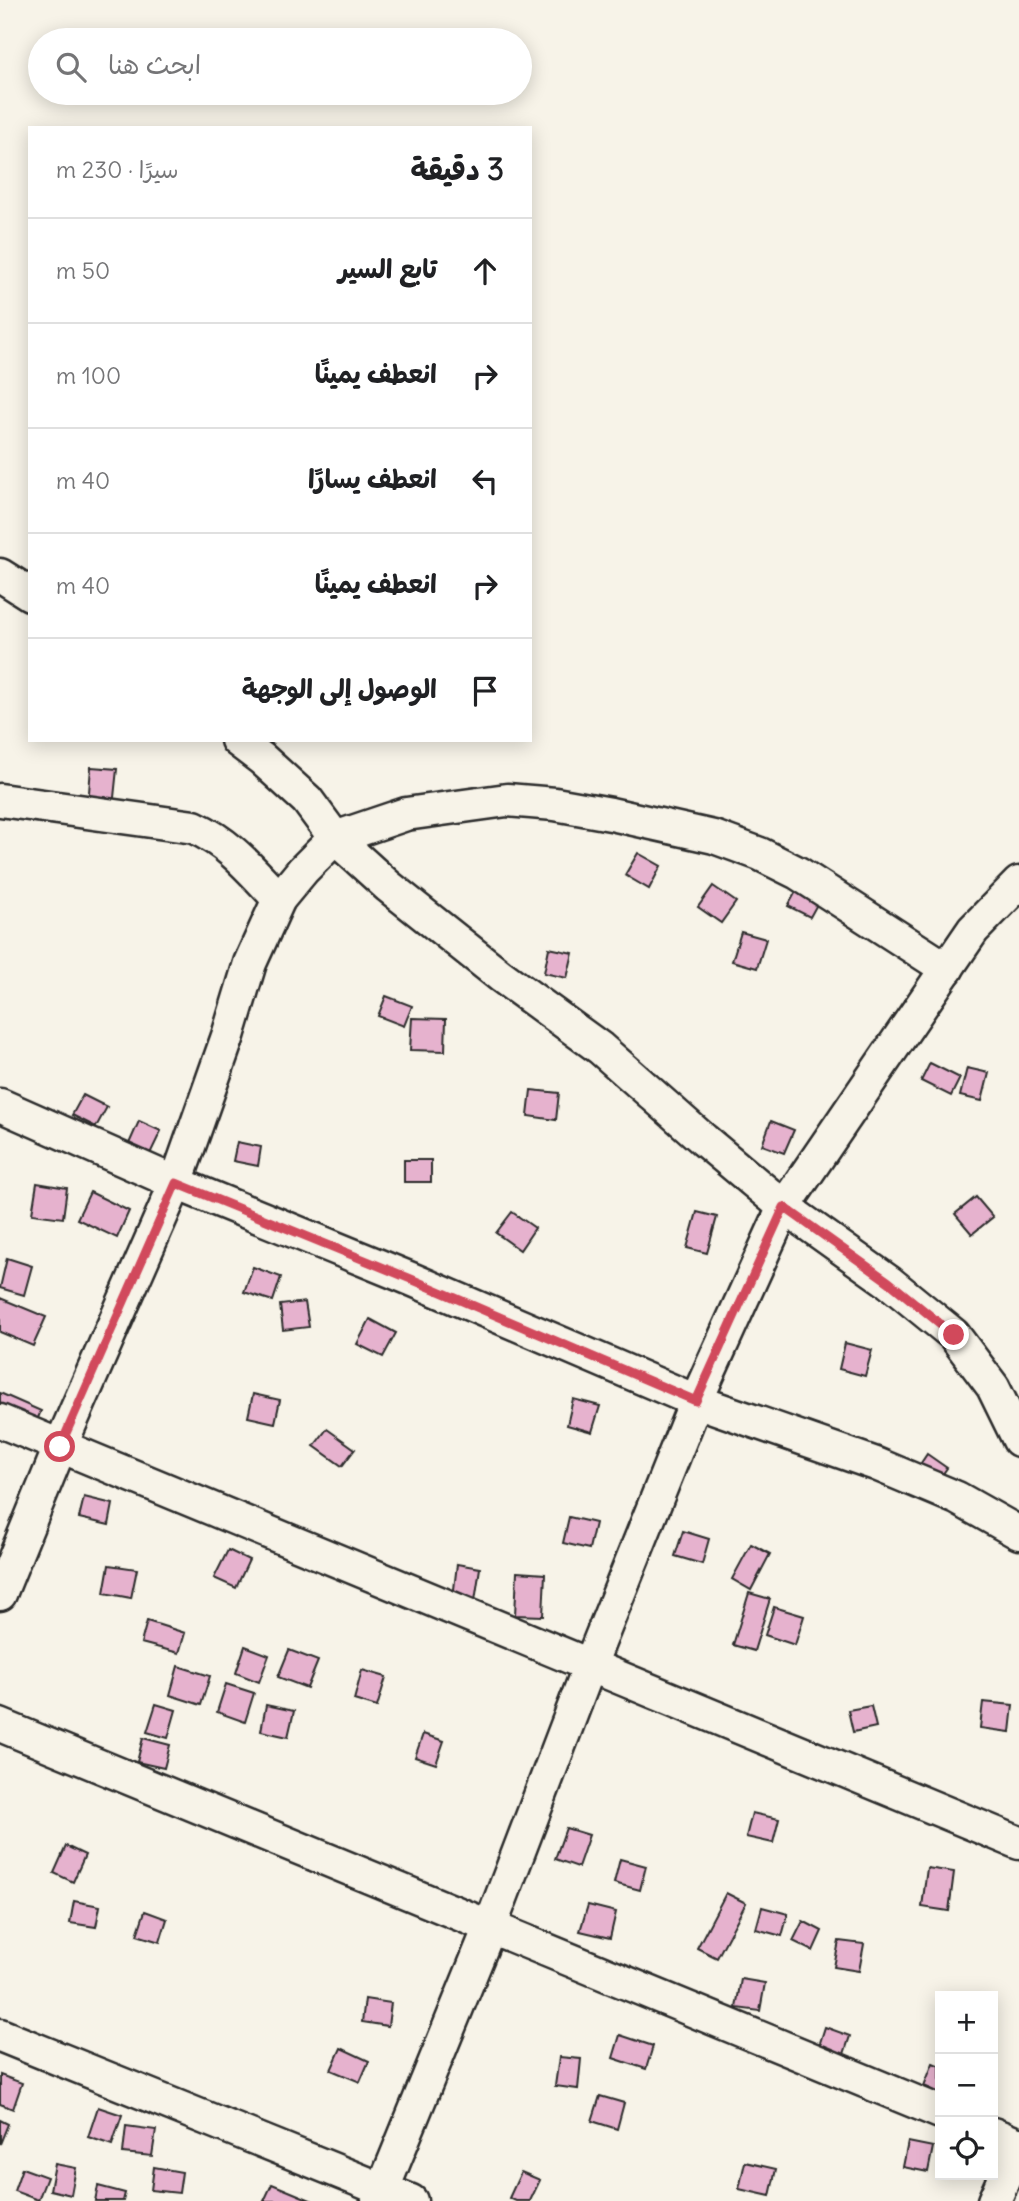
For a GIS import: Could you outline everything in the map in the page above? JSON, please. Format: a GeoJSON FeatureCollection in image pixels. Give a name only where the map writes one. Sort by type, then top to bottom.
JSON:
{"type":"FeatureCollection","features":[{"type":"Feature","properties":{"kind":"street"},"geometry":{"type":"LineString","coordinates":[[0,575],[28,593]]}},
{"type":"Feature","properties":{"kind":"street"},"geometry":{"type":"LineString","coordinates":[[240,742],[307,800],[335,838],[430,921],[600,1048],[784,1207],[889,1282],[954,1335],[993,1387],[1019,1440]]}},
{"type":"Feature","properties":{"kind":"street"},"geometry":{"type":"LineString","coordinates":[[0,800],[194,827],[216,837],[279,899]]}},
{"type":"Feature","properties":{"kind":"street"},"geometry":{"type":"LineString","coordinates":[[0,1594],[60,1447],[176,1183],[228,1036],[250,963],[279,899],[335,838],[406,814],[508,800],[555,804],[611,814],[714,837],[760,854],[798,873],[947,969]]}},
{"type":"Feature","properties":{"kind":"street"},"geometry":{"type":"LineString","coordinates":[[0,2035],[391,2197],[590,1665],[696,1401],[784,1207],[973,930],[1019,883]]}},
{"type":"Feature","properties":{"kind":"street"},"geometry":{"type":"LineString","coordinates":[[0,1105],[176,1183],[411,1279],[696,1401],[876,1464],[957,1497],[1019,1533]]}},
{"type":"Feature","properties":{"kind":"street"},"geometry":{"type":"LineString","coordinates":[[0,1421],[1019,1843]]}},
{"type":"Feature","properties":{"kind":"street"},"geometry":{"type":"LineString","coordinates":[[0,1725],[935,2110]]}},
{"type":"Feature","properties":{"kind":"street"},"geometry":{"type":"LineString","coordinates":[[994,2201],[1019,2144],[998,2136]]}},
{"type":"Feature","properties":{"kind":"building"},"geometry":{"type":"Polygon","coordinates":[[[91,767],[117,769],[113,807],[88,805],[91,767]]]}},
{"type":"Feature","properties":{"kind":"building"},"geometry":{"type":"Polygon","coordinates":[[[638,853],[661,866],[649,889],[625,875],[638,853]]]}},
{"type":"Feature","properties":{"kind":"building"},"geometry":{"type":"Polygon","coordinates":[[[713,886],[736,902],[721,923],[698,907],[713,886]]]}},
{"type":"Feature","properties":{"kind":"building"},"geometry":{"type":"Polygon","coordinates":[[[799,886],[821,897],[810,917],[788,906],[799,886]]]}},
{"type":"Feature","properties":{"kind":"building"},"geometry":{"type":"Polygon","coordinates":[[[741,932],[766,939],[757,968],[732,961],[741,932]]]}},
{"type":"Feature","properties":{"kind":"building"},"geometry":{"type":"Polygon","coordinates":[[[549,948],[573,953],[567,978],[544,973],[549,948]]]}},
{"type":"Feature","properties":{"kind":"building"},"geometry":{"type":"Polygon","coordinates":[[[386,996],[412,1006],[404,1026],[378,1016],[386,996]]]}},
{"type":"Feature","properties":{"kind":"building"},"geometry":{"type":"Polygon","coordinates":[[[412,1018],[446,1019],[445,1051],[410,1050],[412,1018]]]}},
{"type":"Feature","properties":{"kind":"building"},"geometry":{"type":"Polygon","coordinates":[[[930,1063],[960,1078],[951,1096],[921,1081],[930,1063]]]}},
{"type":"Feature","properties":{"kind":"building"},"geometry":{"type":"Polygon","coordinates":[[[967,1068],[989,1073],[982,1101],[960,1096],[967,1068]]]}},
{"type":"Feature","properties":{"kind":"building"},"geometry":{"type":"Polygon","coordinates":[[[531,1090],[559,1093],[556,1120],[528,1116],[531,1090]]]}},
{"type":"Feature","properties":{"kind":"building"},"geometry":{"type":"Polygon","coordinates":[[[83,1095],[107,1107],[96,1127],[72,1115],[83,1095]]]}},
{"type":"Feature","properties":{"kind":"building"},"geometry":{"type":"Polygon","coordinates":[[[139,1121],[161,1131],[149,1156],[128,1146],[139,1121]]]}},
{"type":"Feature","properties":{"kind":"building"},"geometry":{"type":"Polygon","coordinates":[[[771,1121],[794,1130],[784,1153],[762,1145],[771,1121]]]}},
{"type":"Feature","properties":{"kind":"building"},"geometry":{"type":"Polygon","coordinates":[[[237,1142],[261,1147],[258,1166],[233,1161],[237,1142]]]}},
{"type":"Feature","properties":{"kind":"building"},"geometry":{"type":"Polygon","coordinates":[[[404,1160],[431,1160],[431,1182],[404,1182],[404,1160]]]}},
{"type":"Feature","properties":{"kind":"building"},"geometry":{"type":"Polygon","coordinates":[[[37,1183],[67,1188],[63,1218],[32,1214],[37,1183]]]}},
{"type":"Feature","properties":{"kind":"building"},"geometry":{"type":"Polygon","coordinates":[[[90,1192],[129,1211],[117,1238],[77,1219],[90,1192]]]}},
{"type":"Feature","properties":{"kind":"building"},"geometry":{"type":"Polygon","coordinates":[[[976,1197],[993,1217],[972,1234],[955,1214],[976,1197]]]}},
{"type":"Feature","properties":{"kind":"building"},"geometry":{"type":"Polygon","coordinates":[[[512,1212],[535,1228],[520,1250],[496,1233],[512,1212]]]}},
{"type":"Feature","properties":{"kind":"building"},"geometry":{"type":"Polygon","coordinates":[[[697,1212],[717,1217],[707,1253],[687,1248],[697,1212]]]}},
{"type":"Feature","properties":{"kind":"building"},"geometry":{"type":"Polygon","coordinates":[[[7,1258],[32,1266],[24,1295],[0,1288],[7,1258]]]}},
{"type":"Feature","properties":{"kind":"building"},"geometry":{"type":"Polygon","coordinates":[[[253,1267],[281,1277],[273,1301],[244,1292],[253,1267]]]}},
{"type":"Feature","properties":{"kind":"building"},"geometry":{"type":"Polygon","coordinates":[[[0,1298],[46,1317],[33,1346],[0,1332],[0,1298]]]}},
{"type":"Feature","properties":{"kind":"building"},"geometry":{"type":"Polygon","coordinates":[[[305,1302],[309,1327],[283,1330],[280,1305],[305,1302]]]}},
{"type":"Feature","properties":{"kind":"building"},"geometry":{"type":"Polygon","coordinates":[[[370,1319],[396,1333],[383,1357],[357,1344],[370,1319]]]}},
{"type":"Feature","properties":{"kind":"building"},"geometry":{"type":"Polygon","coordinates":[[[845,1343],[872,1350],[865,1376],[839,1369],[845,1343]]]}},
{"type":"Feature","properties":{"kind":"building"},"geometry":{"type":"Polygon","coordinates":[[[0,1393],[41,1411],[32,1432],[0,1419],[0,1393]]]}},
{"type":"Feature","properties":{"kind":"building"},"geometry":{"type":"Polygon","coordinates":[[[253,1394],[280,1400],[275,1423],[248,1417],[253,1394]]]}},
{"type":"Feature","properties":{"kind":"building"},"geometry":{"type":"Polygon","coordinates":[[[573,1399],[600,1406],[592,1432],[567,1425],[573,1399]]]}},
{"type":"Feature","properties":{"kind":"building"},"geometry":{"type":"Polygon","coordinates":[[[327,1429],[355,1449],[342,1466],[314,1446],[327,1429]]]}},
{"type":"Feature","properties":{"kind":"building"},"geometry":{"type":"Polygon","coordinates":[[[927,1454],[947,1468],[932,1489],[913,1475],[927,1454]]]}},
{"type":"Feature","properties":{"kind":"building"},"geometry":{"type":"Polygon","coordinates":[[[84,1497],[113,1504],[109,1525],[79,1518],[84,1497]]]}},
{"type":"Feature","properties":{"kind":"building"},"geometry":{"type":"Polygon","coordinates":[[[569,1517],[595,1523],[589,1549],[563,1543],[569,1517]]]}},
{"type":"Feature","properties":{"kind":"building"},"geometry":{"type":"Polygon","coordinates":[[[683,1531],[709,1539],[702,1564],[675,1556],[683,1531]]]}},
{"type":"Feature","properties":{"kind":"building"},"geometry":{"type":"Polygon","coordinates":[[[751,1544],[770,1554],[751,1590],[732,1579],[751,1544]]]}},
{"type":"Feature","properties":{"kind":"building"},"geometry":{"type":"Polygon","coordinates":[[[228,1550],[249,1560],[236,1588],[214,1578],[228,1550]]]}},
{"type":"Feature","properties":{"kind":"building"},"geometry":{"type":"Polygon","coordinates":[[[457,1564],[480,1568],[475,1601],[453,1598],[457,1564]]]}},
{"type":"Feature","properties":{"kind":"building"},"geometry":{"type":"Polygon","coordinates":[[[109,1565],[137,1569],[131,1598],[104,1593],[109,1565]]]}},
{"type":"Feature","properties":{"kind":"building"},"geometry":{"type":"Polygon","coordinates":[[[517,1572],[545,1574],[543,1616],[515,1615],[517,1572]]]}},
{"type":"Feature","properties":{"kind":"building"},"geometry":{"type":"Polygon","coordinates":[[[749,1593],[770,1599],[754,1651],[733,1645],[749,1593]]]}},
{"type":"Feature","properties":{"kind":"building"},"geometry":{"type":"Polygon","coordinates":[[[774,1607],[804,1616],[795,1645],[765,1635],[774,1607]]]}},
{"type":"Feature","properties":{"kind":"building"},"geometry":{"type":"Polygon","coordinates":[[[147,1621],[185,1633],[179,1653],[141,1643],[147,1621]]]}},
{"type":"Feature","properties":{"kind":"building"},"geometry":{"type":"Polygon","coordinates":[[[245,1646],[269,1655],[259,1682],[236,1673],[245,1646]]]}},
{"type":"Feature","properties":{"kind":"building"},"geometry":{"type":"Polygon","coordinates":[[[289,1650],[318,1661],[307,1688],[278,1677],[289,1650]]]}},
{"type":"Feature","properties":{"kind":"building"},"geometry":{"type":"Polygon","coordinates":[[[178,1666],[210,1676],[201,1705],[170,1695],[178,1666]]]}},
{"type":"Feature","properties":{"kind":"building"},"geometry":{"type":"Polygon","coordinates":[[[362,1670],[386,1677],[377,1707],[354,1700],[362,1670]]]}},
{"type":"Feature","properties":{"kind":"building"},"geometry":{"type":"Polygon","coordinates":[[[226,1684],[254,1693],[245,1722],[217,1712],[226,1684]]]}},
{"type":"Feature","properties":{"kind":"building"},"geometry":{"type":"Polygon","coordinates":[[[983,1702],[1013,1705],[1010,1732],[980,1728],[983,1702]]]}},
{"type":"Feature","properties":{"kind":"building"},"geometry":{"type":"Polygon","coordinates":[[[156,1704],[176,1710],[168,1738],[147,1732],[156,1704]]]}},
{"type":"Feature","properties":{"kind":"building"},"geometry":{"type":"Polygon","coordinates":[[[266,1705],[294,1711],[288,1737],[261,1731],[266,1705]]]}},
{"type":"Feature","properties":{"kind":"building"},"geometry":{"type":"Polygon","coordinates":[[[871,1706],[876,1727],[853,1732],[848,1710],[871,1706]]]}},
{"type":"Feature","properties":{"kind":"building"},"geometry":{"type":"Polygon","coordinates":[[[423,1734],[444,1741],[436,1764],[415,1757],[423,1734]]]}},
{"type":"Feature","properties":{"kind":"building"},"geometry":{"type":"Polygon","coordinates":[[[143,1738],[170,1745],[164,1768],[137,1762],[143,1738]]]}},
{"type":"Feature","properties":{"kind":"building"},"geometry":{"type":"Polygon","coordinates":[[[752,1813],[779,1819],[773,1843],[746,1837],[752,1813]]]}},
{"type":"Feature","properties":{"kind":"building"},"geometry":{"type":"Polygon","coordinates":[[[566,1828],[589,1835],[578,1867],[555,1859],[566,1828]]]}},
{"type":"Feature","properties":{"kind":"building"},"geometry":{"type":"Polygon","coordinates":[[[66,1846],[85,1855],[73,1882],[54,1873],[66,1846]]]}},
{"type":"Feature","properties":{"kind":"building"},"geometry":{"type":"Polygon","coordinates":[[[620,1859],[646,1866],[640,1890],[614,1883],[620,1859]]]}},
{"type":"Feature","properties":{"kind":"building"},"geometry":{"type":"Polygon","coordinates":[[[927,1868],[954,1872],[949,1911],[922,1907],[927,1868]]]}},
{"type":"Feature","properties":{"kind":"building"},"geometry":{"type":"Polygon","coordinates":[[[726,1893],[746,1903],[717,1958],[697,1948],[726,1893]]]}},
{"type":"Feature","properties":{"kind":"building"},"geometry":{"type":"Polygon","coordinates":[[[74,1901],[100,1906],[96,1927],[70,1923],[74,1901]]]}},
{"type":"Feature","properties":{"kind":"building"},"geometry":{"type":"Polygon","coordinates":[[[588,1905],[616,1912],[610,1938],[580,1931],[588,1905]]]}},
{"type":"Feature","properties":{"kind":"building"},"geometry":{"type":"Polygon","coordinates":[[[762,1907],[788,1914],[782,1936],[756,1929],[762,1907]]]}},
{"type":"Feature","properties":{"kind":"building"},"geometry":{"type":"Polygon","coordinates":[[[145,1911],[167,1919],[160,1942],[137,1935],[145,1911]]]}},
{"type":"Feature","properties":{"kind":"building"},"geometry":{"type":"Polygon","coordinates":[[[803,1921],[822,1931],[813,1951],[793,1941],[803,1921]]]}},
{"type":"Feature","properties":{"kind":"building"},"geometry":{"type":"Polygon","coordinates":[[[839,1941],[864,1944],[859,1971],[834,1967],[839,1941]]]}},
{"type":"Feature","properties":{"kind":"building"},"geometry":{"type":"Polygon","coordinates":[[[741,1979],[765,1983],[760,2011],[736,2008],[741,1979]]]}},
{"type":"Feature","properties":{"kind":"building"},"geometry":{"type":"Polygon","coordinates":[[[365,1999],[391,2003],[388,2026],[362,2022],[365,1999]]]}},
{"type":"Feature","properties":{"kind":"building"},"geometry":{"type":"Polygon","coordinates":[[[825,2027],[850,2036],[842,2060],[817,2052],[825,2027]]]}},
{"type":"Feature","properties":{"kind":"building"},"geometry":{"type":"Polygon","coordinates":[[[620,2035],[653,2046],[646,2069],[613,2058],[620,2035]]]}},
{"type":"Feature","properties":{"kind":"building"},"geometry":{"type":"Polygon","coordinates":[[[341,2048],[369,2061],[360,2082],[331,2070],[341,2048]]]}},
{"type":"Feature","properties":{"kind":"building"},"geometry":{"type":"Polygon","coordinates":[[[559,2057],[581,2059],[578,2089],[555,2086],[559,2057]]]}},
{"type":"Feature","properties":{"kind":"building"},"geometry":{"type":"Polygon","coordinates":[[[933,2063],[935,2064],[935,2091],[924,2086],[933,2063]]]}},
{"type":"Feature","properties":{"kind":"building"},"geometry":{"type":"Polygon","coordinates":[[[0,2075],[22,2083],[13,2109],[0,2104],[0,2075]]]}},
{"type":"Feature","properties":{"kind":"building"},"geometry":{"type":"Polygon","coordinates":[[[600,2096],[624,2103],[617,2129],[592,2121],[600,2096]]]}},
{"type":"Feature","properties":{"kind":"building"},"geometry":{"type":"Polygon","coordinates":[[[98,2107],[122,2115],[112,2145],[88,2137],[98,2107]]]}},
{"type":"Feature","properties":{"kind":"building"},"geometry":{"type":"Polygon","coordinates":[[[0,2120],[8,2124],[0,2144],[0,2120]]]}},
{"type":"Feature","properties":{"kind":"building"},"geometry":{"type":"Polygon","coordinates":[[[126,2126],[156,2130],[152,2156],[123,2153],[126,2126]]]}},
{"type":"Feature","properties":{"kind":"building"},"geometry":{"type":"Polygon","coordinates":[[[908,2142],[933,2147],[928,2172],[903,2167],[908,2142]]]}},
{"type":"Feature","properties":{"kind":"building"},"geometry":{"type":"Polygon","coordinates":[[[745,2162],[776,2169],[770,2196],[739,2189],[745,2162]]]}},
{"type":"Feature","properties":{"kind":"building"},"geometry":{"type":"Polygon","coordinates":[[[55,2164],[76,2168],[71,2195],[50,2190],[55,2164]]]}},
{"type":"Feature","properties":{"kind":"building"},"geometry":{"type":"Polygon","coordinates":[[[154,2167],[182,2172],[179,2193],[151,2190],[154,2167]]]}},
{"type":"Feature","properties":{"kind":"building"},"geometry":{"type":"Polygon","coordinates":[[[22,2168],[47,2177],[38,2200],[14,2191],[22,2168]]]}},
{"type":"Feature","properties":{"kind":"building"},"geometry":{"type":"Polygon","coordinates":[[[521,2172],[540,2180],[530,2201],[509,2198],[521,2172]]]}},
{"type":"Feature","properties":{"kind":"building"},"geometry":{"type":"Polygon","coordinates":[[[272,2184],[313,2201],[264,2201],[272,2184]]]}},
{"type":"Feature","properties":{"kind":"building"},"geometry":{"type":"Polygon","coordinates":[[[98,2186],[125,2193],[123,2201],[95,2201],[98,2186]]]}},
{"type":"Feature","properties":{"kind":"route"},"geometry":{"type":"LineString","coordinates":[[60,1447],[176,1183],[411,1279],[696,1401],[784,1207],[889,1282],[954,1335]]}}]}
